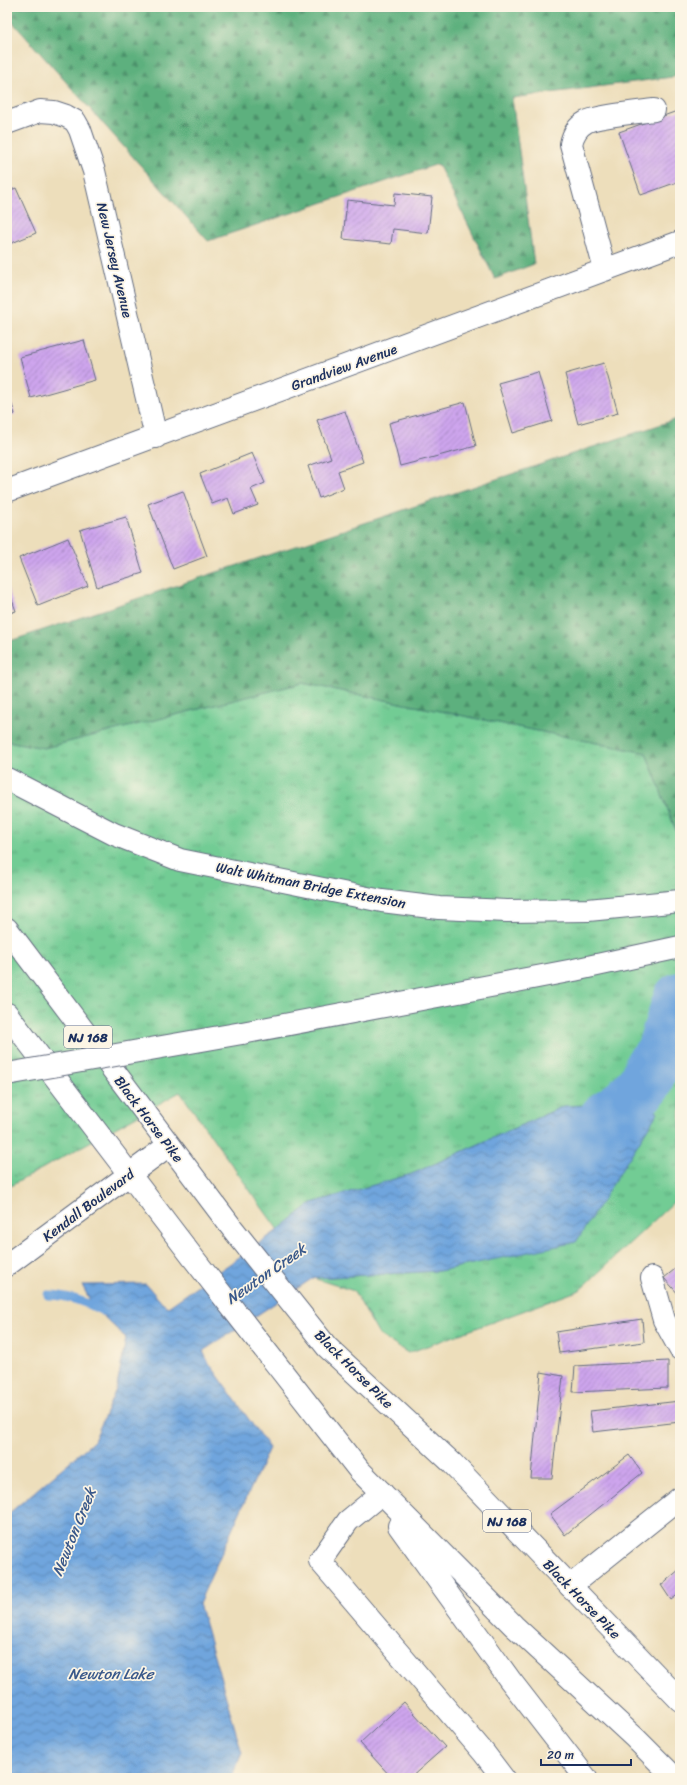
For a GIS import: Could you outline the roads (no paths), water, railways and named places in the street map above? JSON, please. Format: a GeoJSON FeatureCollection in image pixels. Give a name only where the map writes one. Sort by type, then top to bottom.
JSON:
{"type":"FeatureCollection","features":[{"type":"Feature","properties":{"kind":"main road"},"geometry":{"type":"LineString","coordinates":[[605,270],[571,144],[572,136],[577,128],[587,121],[654,110]]}},
{"type":"Feature","properties":{"kind":"main road","name":"New Jersey Avenue"},"geometry":{"type":"LineString","coordinates":[[7,123],[40,112],[54,112],[66,116],[75,122],[80,130],[94,171],[156,437]]}},
{"type":"Feature","properties":{"kind":"main road","name":"Grandview Avenue"},"geometry":{"type":"LineString","coordinates":[[7,491],[680,242]]}},
{"type":"Feature","properties":{"kind":"main road","name":"Walt Whitman Bridge Extension"},"geometry":{"type":"LineString","coordinates":[[7,779],[114,834],[180,860],[374,900],[439,908],[507,911],[588,910],[680,901]]}},
{"type":"Feature","properties":{"kind":"main road","name":"Black Horse Pike"},"geometry":{"type":"LineString","coordinates":[[7,929],[232,1228],[327,1347],[452,1463],[680,1700]]}},
{"type":"Feature","properties":{"kind":"main road"},"geometry":{"type":"LineString","coordinates":[[7,1074],[242,1033],[574,970],[680,947]]}},
{"type":"Feature","properties":{"kind":"main road"},"geometry":{"type":"LineString","coordinates":[[7,1014],[256,1339],[380,1495],[510,1680],[586,1778]]}},
{"type":"Feature","properties":{"kind":"main road","name":"Kendall Boulevard"},"geometry":{"type":"LineString","coordinates":[[7,1265],[169,1145]]}},
{"type":"Feature","properties":{"kind":"main road"},"geometry":{"type":"LineString","coordinates":[[652,1278],[664,1320],[680,1348]]}},
{"type":"Feature","properties":{"kind":"main road"},"geometry":{"type":"LineString","coordinates":[[380,1495],[348,1521],[320,1561],[484,1753],[503,1778]]}},
{"type":"Feature","properties":{"kind":"main road"},"geometry":{"type":"LineString","coordinates":[[380,1495],[514,1626],[635,1738],[675,1778]]}},
{"type":"Feature","properties":{"kind":"main road"},"geometry":{"type":"LineString","coordinates":[[570,1586],[680,1498]]}},
{"type":"Feature","properties":{"kind":"water","name":"Newton Lake"},"geometry":{"type":"Polygon","coordinates":[[[626,1104],[658,1112],[576,1242],[439,1271],[313,1278],[203,1351],[207,1360],[269,1448],[199,1603],[242,1753],[231,1778],[7,1778],[7,1515],[94,1441],[117,1387],[126,1338],[93,1306],[82,1285],[146,1284],[162,1303],[168,1307],[278,1230],[312,1203],[412,1174],[564,1106],[626,1104]]]}},
{"type":"Feature","properties":{"kind":"waterway","name":"Newton Creek"},"geometry":{"type":"LineString","coordinates":[[569,1149],[593,1135],[607,1117],[626,1104],[645,1083],[651,1067],[662,1054],[680,999]]}},
{"type":"Feature","properties":{"kind":"waterway"},"geometry":{"type":"LineString","coordinates":[[48,1295],[62,1296],[76,1300],[103,1311]]}}]}
